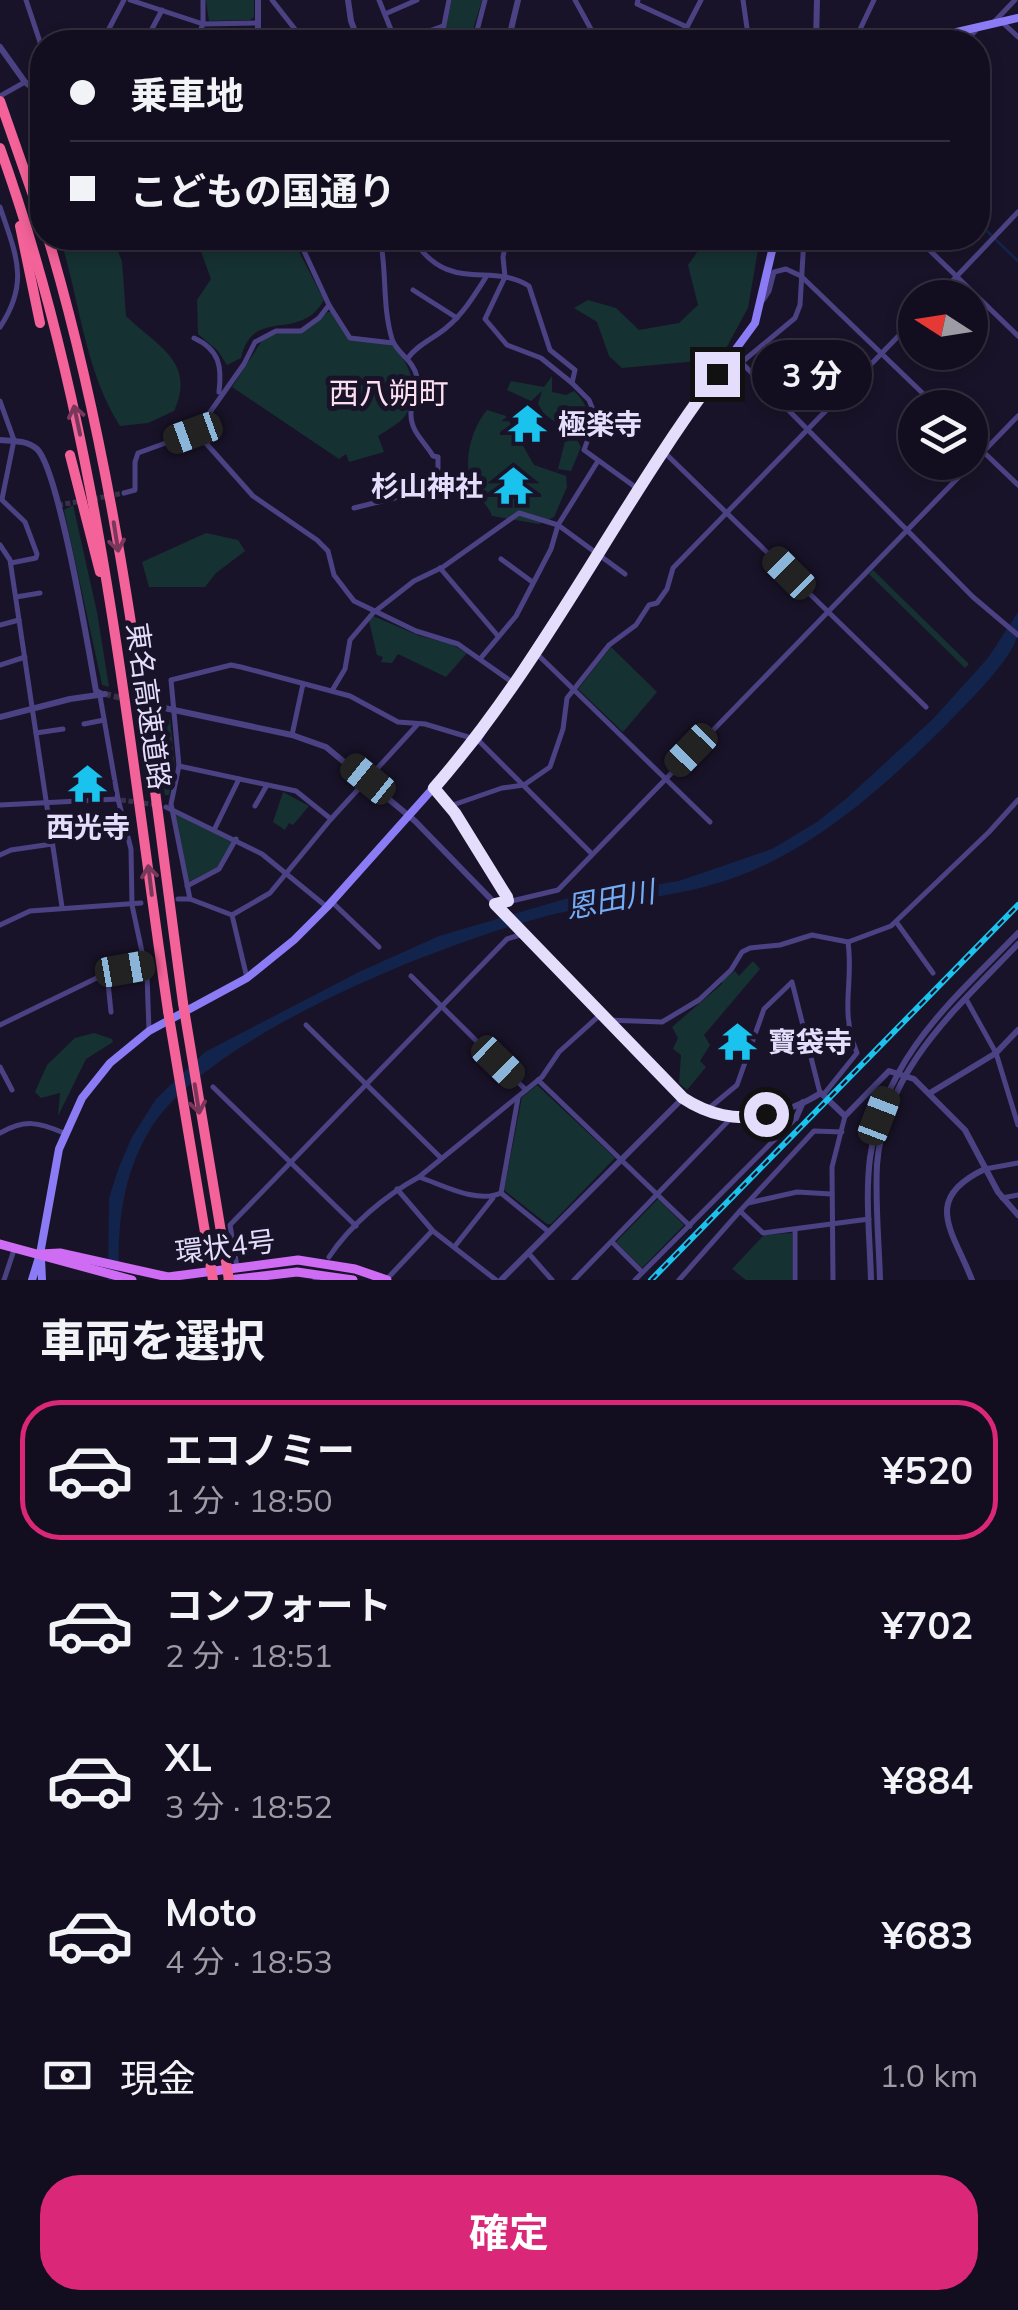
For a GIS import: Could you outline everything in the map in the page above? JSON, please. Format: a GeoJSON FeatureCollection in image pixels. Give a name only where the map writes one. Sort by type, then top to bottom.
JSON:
{"type":"FeatureCollection","features":[{"type":"Feature","properties":{"kind":"highway"},"geometry":{"type":"LineString","coordinates":[[0,99],[30,186]]}},
{"type":"Feature","properties":{"kind":"highway","name":"東名高速道路"},"geometry":{"type":"LineString","coordinates":[[0,148],[30,236]]}},
{"type":"Feature","properties":{"kind":"highway"},"geometry":{"type":"LineString","coordinates":[[0,160],[23,237],[40,324]]}},
{"type":"Feature","properties":{"kind":"highway","name":"東名高速道路"},"geometry":{"type":"LineString","coordinates":[[34,250],[63,357],[116,636],[168,1011],[213,1280]]}},
{"type":"Feature","properties":{"kind":"highway","name":"東名高速道路"},"geometry":{"type":"LineString","coordinates":[[51,250],[79,352],[111,504],[183,1002],[228,1280]]}},
{"type":"Feature","properties":{"kind":"highway"},"geometry":{"type":"LineString","coordinates":[[70,455],[116,636]]}},
{"type":"Feature","properties":{"kind":"main road"},"geometry":{"type":"LineString","coordinates":[[968,30],[1018,18]]}},
{"type":"Feature","properties":{"kind":"main road"},"geometry":{"type":"LineString","coordinates":[[32,1280],[64,1133],[96,1080],[149,1031],[247,978],[274,958],[330,904],[475,741],[663,451],[755,323],[773,250]]}},
{"type":"Feature","properties":{"kind":"main road"},"geometry":{"type":"LineString","coordinates":[[0,1244],[40,1254]]}},
{"type":"Feature","properties":{"kind":"main road","name":"環状4号"},"geometry":{"type":"LineString","coordinates":[[40,1254],[60,1253],[128,1276],[178,1277],[298,1260],[355,1269],[386,1280]]}},
{"type":"Feature","properties":{"kind":"main road"},"geometry":{"type":"LineString","coordinates":[[40,1254],[42,1280]]}},
{"type":"Feature","properties":{"kind":"main road","name":"環状4号"},"geometry":{"type":"LineString","coordinates":[[228,1280],[325,1274],[354,1280]]}},
{"type":"Feature","properties":{"kind":"street"},"geometry":{"type":"LineString","coordinates":[[26,0],[36,30]]}},
{"type":"Feature","properties":{"kind":"street"},"geometry":{"type":"LineString","coordinates":[[109,30],[127,0],[204,24],[258,23]]}},
{"type":"Feature","properties":{"kind":"street"},"geometry":{"type":"LineString","coordinates":[[201,30],[203,0]]}},
{"type":"Feature","properties":{"kind":"street"},"geometry":{"type":"LineString","coordinates":[[258,0],[258,30]]}},
{"type":"Feature","properties":{"kind":"street"},"geometry":{"type":"LineString","coordinates":[[272,0],[296,30]]}},
{"type":"Feature","properties":{"kind":"street"},"geometry":{"type":"LineString","coordinates":[[348,0],[354,30]]}},
{"type":"Feature","properties":{"kind":"street"},"geometry":{"type":"LineString","coordinates":[[379,0],[392,30]]}},
{"type":"Feature","properties":{"kind":"street"},"geometry":{"type":"LineString","coordinates":[[385,14],[416,0]]}},
{"type":"Feature","properties":{"kind":"street"},"geometry":{"type":"LineString","coordinates":[[443,30],[450,0]]}},
{"type":"Feature","properties":{"kind":"street"},"geometry":{"type":"LineString","coordinates":[[477,30],[484,0]]}},
{"type":"Feature","properties":{"kind":"street"},"geometry":{"type":"LineString","coordinates":[[511,30],[518,0]]}},
{"type":"Feature","properties":{"kind":"street"},"geometry":{"type":"LineString","coordinates":[[575,0],[591,30]]}},
{"type":"Feature","properties":{"kind":"street"},"geometry":{"type":"LineString","coordinates":[[638,0],[637,4],[688,26],[701,0]]}},
{"type":"Feature","properties":{"kind":"street"},"geometry":{"type":"LineString","coordinates":[[744,0],[748,30]]}},
{"type":"Feature","properties":{"kind":"street"},"geometry":{"type":"LineString","coordinates":[[816,30],[817,0]]}},
{"type":"Feature","properties":{"kind":"street"},"geometry":{"type":"LineString","coordinates":[[860,30],[874,0]]}},
{"type":"Feature","properties":{"kind":"street"},"geometry":{"type":"LineString","coordinates":[[1015,0],[997,23],[1018,37]]}},
{"type":"Feature","properties":{"kind":"street"},"geometry":{"type":"LineString","coordinates":[[151,30],[162,10]]}},
{"type":"Feature","properties":{"kind":"street"},"geometry":{"type":"LineString","coordinates":[[432,30],[443,26]]}},
{"type":"Feature","properties":{"kind":"street"},"geometry":{"type":"LineString","coordinates":[[976,30],[980,26]]}},
{"type":"Feature","properties":{"kind":"street"},"geometry":{"type":"LineString","coordinates":[[0,48],[30,86]]}},
{"type":"Feature","properties":{"kind":"street"},"geometry":{"type":"LineString","coordinates":[[0,99],[25,82]]}},
{"type":"Feature","properties":{"kind":"street"},"geometry":{"type":"LineString","coordinates":[[0,208],[19,284],[12,309],[0,328]]}},
{"type":"Feature","properties":{"kind":"street"},"geometry":{"type":"LineString","coordinates":[[990,241],[1018,212]]}},
{"type":"Feature","properties":{"kind":"street"},"geometry":{"type":"LineString","coordinates":[[0,235],[8,232]]}},
{"type":"Feature","properties":{"kind":"street"},"geometry":{"type":"LineString","coordinates":[[304,250],[329,305],[350,338],[393,343]]}},
{"type":"Feature","properties":{"kind":"street"},"geometry":{"type":"LineString","coordinates":[[354,508],[431,489],[438,480],[438,456],[433,456],[420,440],[411,418],[418,382],[408,358],[393,343],[383,250]]}},
{"type":"Feature","properties":{"kind":"street"},"geometry":{"type":"LineString","coordinates":[[424,250],[454,273],[520,280],[532,290],[550,350],[575,370],[572,383]]}},
{"type":"Feature","properties":{"kind":"street"},"geometry":{"type":"LineString","coordinates":[[504,250],[506,277],[485,319],[506,346],[541,358],[588,400],[596,413],[584,450],[638,489]]}},
{"type":"Feature","properties":{"kind":"street"},"geometry":{"type":"LineString","coordinates":[[742,362],[794,318],[800,306],[803,250]]}},
{"type":"Feature","properties":{"kind":"street"},"geometry":{"type":"LineString","coordinates":[[929,250],[1018,336]]}},
{"type":"Feature","properties":{"kind":"street"},"geometry":{"type":"LineString","coordinates":[[952,280],[981,250]]}},
{"type":"Feature","properties":{"kind":"street"},"geometry":{"type":"LineString","coordinates":[[763,300],[774,272],[786,270],[801,276],[919,390]]}},
{"type":"Feature","properties":{"kind":"street"},"geometry":{"type":"LineString","coordinates":[[408,358],[420,344],[456,318],[486,278]]}},
{"type":"Feature","properties":{"kind":"street"},"geometry":{"type":"LineString","coordinates":[[412,290],[456,318]]}},
{"type":"Feature","properties":{"kind":"street"},"geometry":{"type":"LineString","coordinates":[[124,493],[135,490],[138,453],[196,432],[255,342],[276,331],[302,331],[329,305]]}},
{"type":"Feature","properties":{"kind":"street"},"geometry":{"type":"LineString","coordinates":[[450,806],[502,788],[524,785],[551,766],[563,729],[565,705],[609,645],[636,626],[649,605],[657,602],[667,589],[673,568],[898,337]]}},
{"type":"Feature","properties":{"kind":"street"},"geometry":{"type":"LineString","coordinates":[[194,338],[218,357],[222,368],[219,397]]}},
{"type":"Feature","properties":{"kind":"street"},"geometry":{"type":"LineString","coordinates":[[733,354],[973,597],[1018,635]]}},
{"type":"Feature","properties":{"kind":"street"},"geometry":{"type":"LineString","coordinates":[[0,401],[14,440],[1,499],[25,522],[38,554],[36,558],[11,564]]}},
{"type":"Feature","properties":{"kind":"street"},"geometry":{"type":"LineString","coordinates":[[988,448],[1018,416]]}},
{"type":"Feature","properties":{"kind":"street"},"geometry":{"type":"LineString","coordinates":[[196,432],[252,496],[317,540],[328,552],[334,575],[354,602],[373,613],[458,644],[514,684]]}},
{"type":"Feature","properties":{"kind":"street"},"geometry":{"type":"LineString","coordinates":[[0,440],[14,440],[37,449],[43,460],[58,505],[96,691],[102,694]]}},
{"type":"Feature","properties":{"kind":"street"},"geometry":{"type":"LineString","coordinates":[[663,451],[926,707]]}},
{"type":"Feature","properties":{"kind":"street"},"geometry":{"type":"LineString","coordinates":[[988,456],[1018,484]]}},
{"type":"Feature","properties":{"kind":"street"},"geometry":{"type":"LineString","coordinates":[[480,658],[516,616],[551,549],[558,525],[598,461]]}},
{"type":"Feature","properties":{"kind":"street"},"geometry":{"type":"LineString","coordinates":[[496,906],[558,890],[957,480]]}},
{"type":"Feature","properties":{"kind":"street"},"geometry":{"type":"LineString","coordinates":[[333,690],[344,669],[350,640],[373,613],[414,580],[440,568],[520,513],[558,525],[625,574]]}},
{"type":"Feature","properties":{"kind":"street"},"geometry":{"type":"LineString","coordinates":[[0,544],[11,564],[62,907]]}},
{"type":"Feature","properties":{"kind":"street"},"geometry":{"type":"LineString","coordinates":[[501,559],[531,581]]}},
{"type":"Feature","properties":{"kind":"street"},"geometry":{"type":"LineString","coordinates":[[440,568],[498,636]]}},
{"type":"Feature","properties":{"kind":"street"},"geometry":{"type":"LineString","coordinates":[[16,598],[40,593]]}},
{"type":"Feature","properties":{"kind":"street"},"geometry":{"type":"LineString","coordinates":[[0,625],[19,620]]}},
{"type":"Feature","properties":{"kind":"street"},"geometry":{"type":"LineString","coordinates":[[534,651],[710,822]]}},
{"type":"Feature","properties":{"kind":"street"},"geometry":{"type":"LineString","coordinates":[[0,665],[25,657]]}},
{"type":"Feature","properties":{"kind":"street"},"geometry":{"type":"LineString","coordinates":[[190,899],[169,807],[179,766],[172,680],[231,665],[333,690],[390,719],[475,741],[591,853]]}},
{"type":"Feature","properties":{"kind":"street"},"geometry":{"type":"LineString","coordinates":[[292,735],[303,684]]}},
{"type":"Feature","properties":{"kind":"street"},"geometry":{"type":"LineString","coordinates":[[0,717],[102,694]]}},
{"type":"Feature","properties":{"kind":"street"},"geometry":{"type":"LineString","coordinates":[[102,694],[132,860],[132,905],[145,965],[149,1031]]}},
{"type":"Feature","properties":{"kind":"street"},"geometry":{"type":"LineString","coordinates":[[155,706],[292,735],[326,747],[409,816],[683,1098],[706,1111],[732,1117],[759,1117],[803,1102],[822,1094],[857,1053],[851,1042],[846,1009],[848,942]]}},
{"type":"Feature","properties":{"kind":"street"},"geometry":{"type":"LineString","coordinates":[[84,724],[104,720]]}},
{"type":"Feature","properties":{"kind":"street"},"geometry":{"type":"LineString","coordinates":[[178,899],[190,899],[232,915],[265,898],[418,724]]}},
{"type":"Feature","properties":{"kind":"street"},"geometry":{"type":"LineString","coordinates":[[36,733],[62,729]]}},
{"type":"Feature","properties":{"kind":"street"},"geometry":{"type":"LineString","coordinates":[[179,766],[296,791],[331,819]]}},
{"type":"Feature","properties":{"kind":"street"},"geometry":{"type":"LineString","coordinates":[[214,828],[239,779]]}},
{"type":"Feature","properties":{"kind":"street"},"geometry":{"type":"LineString","coordinates":[[255,806],[267,785]]}},
{"type":"Feature","properties":{"kind":"street"},"geometry":{"type":"LineString","coordinates":[[434,788],[450,806],[508,901]]}},
{"type":"Feature","properties":{"kind":"street"},"geometry":{"type":"LineString","coordinates":[[0,805],[118,799]]}},
{"type":"Feature","properties":{"kind":"street"},"geometry":{"type":"LineString","coordinates":[[329,1257],[356,1226],[397,1190],[420,1177],[538,1080],[561,1050],[604,1017],[662,1022],[698,1000],[750,948],[812,936],[848,942],[896,922],[1018,800]]}},
{"type":"Feature","properties":{"kind":"street"},"geometry":{"type":"LineString","coordinates":[[169,807],[262,854],[330,904],[379,947]]}},
{"type":"Feature","properties":{"kind":"street"},"geometry":{"type":"LineString","coordinates":[[187,886],[220,868],[236,839]]}},
{"type":"Feature","properties":{"kind":"street"},"geometry":{"type":"LineString","coordinates":[[0,856],[11,850],[52,844]]}},
{"type":"Feature","properties":{"kind":"street"},"geometry":{"type":"LineString","coordinates":[[0,925],[30,910],[141,903]]}},
{"type":"Feature","properties":{"kind":"street"},"geometry":{"type":"LineString","coordinates":[[232,915],[247,978]]}},
{"type":"Feature","properties":{"kind":"street"},"geometry":{"type":"LineString","coordinates":[[896,922],[934,973]]}},
{"type":"Feature","properties":{"kind":"street"},"geometry":{"type":"LineString","coordinates":[[871,1280],[870,1161],[874,1133],[901,1074],[935,1018],[1018,932]]}},
{"type":"Feature","properties":{"kind":"street"},"geometry":{"type":"LineString","coordinates":[[238,1267],[230,1226],[507,939],[521,933]]}},
{"type":"Feature","properties":{"kind":"street"},"geometry":{"type":"LineString","coordinates":[[880,1280],[878,1162],[901,1074],[1018,944]]}},
{"type":"Feature","properties":{"kind":"street"},"geometry":{"type":"LineString","coordinates":[[0,1025],[107,974],[145,965]]}},
{"type":"Feature","properties":{"kind":"street"},"geometry":{"type":"LineString","coordinates":[[107,974],[110,1012]]}},
{"type":"Feature","properties":{"kind":"street"},"geometry":{"type":"LineString","coordinates":[[411,976],[526,1090]]}},
{"type":"Feature","properties":{"kind":"street"},"geometry":{"type":"LineString","coordinates":[[706,1111],[738,1085],[764,1009],[792,982],[822,1094],[845,1116]]}},
{"type":"Feature","properties":{"kind":"street"},"geometry":{"type":"LineString","coordinates":[[966,999],[996,1053],[1018,1125]]}},
{"type":"Feature","properties":{"kind":"street"},"geometry":{"type":"LineString","coordinates":[[306,1025],[442,1158]]}},
{"type":"Feature","properties":{"kind":"street"},"geometry":{"type":"LineString","coordinates":[[930,1093],[996,1053],[1018,1030]]}},
{"type":"Feature","properties":{"kind":"street"},"geometry":{"type":"LineString","coordinates":[[0,1066],[12,1090]]}},
{"type":"Feature","properties":{"kind":"street"},"geometry":{"type":"LineString","coordinates":[[833,1280],[832,1166],[845,1116],[884,1074],[901,1074],[930,1093],[964,1130],[1002,1198],[1018,1214]]}},
{"type":"Feature","properties":{"kind":"street"},"geometry":{"type":"LineString","coordinates":[[538,1080],[690,1226]]}},
{"type":"Feature","properties":{"kind":"street"},"geometry":{"type":"LineString","coordinates":[[213,1087],[356,1226]]}},
{"type":"Feature","properties":{"kind":"street"},"geometry":{"type":"LineString","coordinates":[[455,1246],[497,1195],[518,1096]]}},
{"type":"Feature","properties":{"kind":"street"},"geometry":{"type":"LineString","coordinates":[[397,1190],[433,1230],[499,1280],[530,1255],[683,1098]]}},
{"type":"Feature","properties":{"kind":"street"},"geometry":{"type":"LineString","coordinates":[[635,1280],[796,1118],[803,1102]]}},
{"type":"Feature","properties":{"kind":"street"},"geometry":{"type":"LineString","coordinates":[[574,1280],[732,1117]]}},
{"type":"Feature","properties":{"kind":"street"},"geometry":{"type":"LineString","coordinates":[[0,1133],[26,1122],[64,1133]]}},
{"type":"Feature","properties":{"kind":"street"},"geometry":{"type":"LineString","coordinates":[[679,1280],[814,1131],[842,1132]]}},
{"type":"Feature","properties":{"kind":"street"},"geometry":{"type":"LineString","coordinates":[[972,1280],[948,1227],[947,1201],[960,1181],[985,1169],[1018,1163]]}},
{"type":"Feature","properties":{"kind":"street"},"geometry":{"type":"LineString","coordinates":[[420,1177],[463,1193],[497,1195],[550,1233]]}},
{"type":"Feature","properties":{"kind":"street"},"geometry":{"type":"LineString","coordinates":[[748,1203],[797,1192],[831,1194]]}},
{"type":"Feature","properties":{"kind":"street"},"geometry":{"type":"LineString","coordinates":[[1002,1198],[1018,1196]]}},
{"type":"Feature","properties":{"kind":"street"},"geometry":{"type":"LineString","coordinates":[[740,1212],[762,1233],[869,1219]]}},
{"type":"Feature","properties":{"kind":"street"},"geometry":{"type":"LineString","coordinates":[[386,1280],[433,1230]]}},
{"type":"Feature","properties":{"kind":"street"},"geometry":{"type":"LineString","coordinates":[[795,1230],[796,1280]]}},
{"type":"Feature","properties":{"kind":"street"},"geometry":{"type":"LineString","coordinates":[[612,1242],[642,1272]]}},
{"type":"Feature","properties":{"kind":"street"},"geometry":{"type":"LineString","coordinates":[[4,1280],[14,1248]]}},
{"type":"Feature","properties":{"kind":"street"},"geometry":{"type":"LineString","coordinates":[[530,1255],[552,1280]]}},
{"type":"Feature","properties":{"kind":"green space"},"geometry":{"type":"Polygon","coordinates":[[[206,0],[254,0],[254,17],[209,21],[206,0]]]}},
{"type":"Feature","properties":{"kind":"green space"},"geometry":{"type":"Polygon","coordinates":[[[452,0],[482,0],[473,30],[445,28],[452,0]]]}},
{"type":"Feature","properties":{"kind":"green space"},"geometry":{"type":"Polygon","coordinates":[[[64,250],[117,250],[122,261],[126,316],[177,367],[180,394],[174,411],[148,423],[120,426],[90,358],[64,250]]]}},
{"type":"Feature","properties":{"kind":"green space"},"geometry":{"type":"Polygon","coordinates":[[[200,250],[298,250],[324,300],[302,320],[256,333],[247,342],[241,358],[227,365],[198,334],[197,300],[211,279],[200,250]]]}},
{"type":"Feature","properties":{"kind":"green space"},"geometry":{"type":"Polygon","coordinates":[[[699,250],[758,250],[748,308],[720,359],[622,368],[609,356],[597,322],[574,308],[588,300],[616,308],[639,330],[679,323],[698,305],[688,265],[699,250]]]}},
{"type":"Feature","properties":{"kind":"green space"},"geometry":{"type":"Polygon","coordinates":[[[328,312],[334,312],[352,338],[394,346],[412,379],[413,397],[405,416],[378,436],[384,452],[349,462],[346,454],[339,459],[232,387],[263,339],[278,333],[302,333],[328,312]]]}},
{"type":"Feature","properties":{"kind":"green space"},"geometry":{"type":"Polygon","coordinates":[[[552,376],[552,392],[566,395],[574,391],[588,413],[589,423],[577,440],[581,447],[571,471],[558,469],[568,429],[546,417],[538,404],[542,391],[531,401],[507,390],[511,381],[544,387],[552,376]]]}},
{"type":"Feature","properties":{"kind":"green space"},"geometry":{"type":"Polygon","coordinates":[[[487,410],[506,416],[534,465],[566,476],[567,487],[554,517],[539,524],[492,516],[476,492],[468,458],[472,437],[487,410]]]}},
{"type":"Feature","properties":{"kind":"green space"},"geometry":{"type":"Polygon","coordinates":[[[73,505],[109,687],[102,685],[64,510],[73,505]]]}},
{"type":"Feature","properties":{"kind":"green space"},"geometry":{"type":"Polygon","coordinates":[[[206,533],[238,540],[245,551],[216,573],[205,587],[149,587],[142,562],[206,533]]]}},
{"type":"Feature","properties":{"kind":"green space"},"geometry":{"type":"Polygon","coordinates":[[[873,570],[969,664],[965,668],[869,574],[873,570]]]}},
{"type":"Feature","properties":{"kind":"green space"},"geometry":{"type":"Polygon","coordinates":[[[373,616],[467,653],[446,677],[398,654],[392,663],[381,662],[383,657],[377,655],[369,621],[373,616]]]}},
{"type":"Feature","properties":{"kind":"green space"},"geometry":{"type":"Polygon","coordinates":[[[611,647],[657,692],[623,732],[578,689],[611,647]]]}},
{"type":"Feature","properties":{"kind":"green space"},"geometry":{"type":"Polygon","coordinates":[[[166,717],[170,720],[175,767],[169,795],[165,795],[154,726],[166,717]]]}},
{"type":"Feature","properties":{"kind":"green space"},"geometry":{"type":"Polygon","coordinates":[[[283,792],[309,806],[285,830],[273,822],[283,792]]]}},
{"type":"Feature","properties":{"kind":"green space"},"geometry":{"type":"Polygon","coordinates":[[[174,813],[234,840],[218,867],[188,882],[174,813]]]}},
{"type":"Feature","properties":{"kind":"green space"},"geometry":{"type":"Polygon","coordinates":[[[753,961],[760,969],[704,1035],[710,1045],[700,1061],[706,1067],[687,1090],[679,1083],[681,1055],[673,1049],[678,1038],[672,1027],[721,981],[735,971],[739,976],[753,961]]]}},
{"type":"Feature","properties":{"kind":"green space"},"geometry":{"type":"Polygon","coordinates":[[[94,1033],[113,1042],[86,1059],[58,1116],[60,1093],[41,1098],[35,1092],[47,1065],[75,1038],[94,1033]]]}},
{"type":"Feature","properties":{"kind":"green space"},"geometry":{"type":"Polygon","coordinates":[[[537,1085],[615,1158],[551,1224],[504,1190],[522,1097],[537,1085]]]}},
{"type":"Feature","properties":{"kind":"green space"},"geometry":{"type":"Polygon","coordinates":[[[658,1199],[684,1225],[642,1268],[616,1242],[658,1199]]]}},
{"type":"Feature","properties":{"kind":"green space"},"geometry":{"type":"Polygon","coordinates":[[[792,1233],[792,1280],[746,1280],[732,1269],[764,1235],[792,1233]]]}},
{"type":"Feature","properties":{"kind":"water","name":"恩田川"},"geometry":{"type":"Polygon","coordinates":[[[1018,612],[1014,644],[977,693],[876,791],[795,849],[714,884],[559,913],[458,944],[337,995],[277,1025],[224,1058],[181,1093],[141,1146],[123,1201],[119,1280],[108,1280],[109,1198],[119,1167],[156,1099],[205,1052],[359,972],[439,936],[565,899],[679,881],[772,849],[847,798],[933,719],[988,658],[1018,612]]]}},
{"type":"Feature","properties":{"kind":"waterway"},"geometry":{"type":"LineString","coordinates":[[996,240],[1018,261]]}},
{"type":"Feature","properties":{"kind":"tunnel"},"geometry":{"type":"LineString","coordinates":[[93,499],[124,493]]}},
{"type":"Feature","properties":{"kind":"tunnel"},"geometry":{"type":"LineString","coordinates":[[58,505],[82,501]]}},
{"type":"Feature","properties":{"kind":"tunnel"},"geometry":{"type":"LineString","coordinates":[[105,694],[155,706]]}},
{"type":"Feature","properties":{"kind":"tunnel"},"geometry":{"type":"LineString","coordinates":[[121,800],[158,805]]}},
{"type":"Feature","properties":{"kind":"railway"},"geometry":{"type":"LineString","coordinates":[[651,1280],[1018,905]]}},
{"type":"Feature","properties":{"kind":"place","name":"極楽寺"},"geometry":{"type":"Point","coordinates":[528,423]}},
{"type":"Feature","properties":{"kind":"place","name":"杉山神社"},"geometry":{"type":"Point","coordinates":[513,485]}},
{"type":"Feature","properties":{"kind":"place","name":"西光寺"},"geometry":{"type":"Point","coordinates":[88,783]}},
{"type":"Feature","properties":{"kind":"place","name":"寶袋寺"},"geometry":{"type":"Point","coordinates":[738,1041]}},
{"type":"Feature","properties":{"kind":"district","name":"西八朔町"},"geometry":{"type":"Point","coordinates":[389,393]}},
{"type":"Feature","properties":{"kind":"route"},"geometry":{"type":"LineString","coordinates":[[717,374],[478,738],[434,788],[455,813],[507,897],[508,901],[495,904],[683,1098],[706,1111],[732,1117],[766,1114]]}}]}
